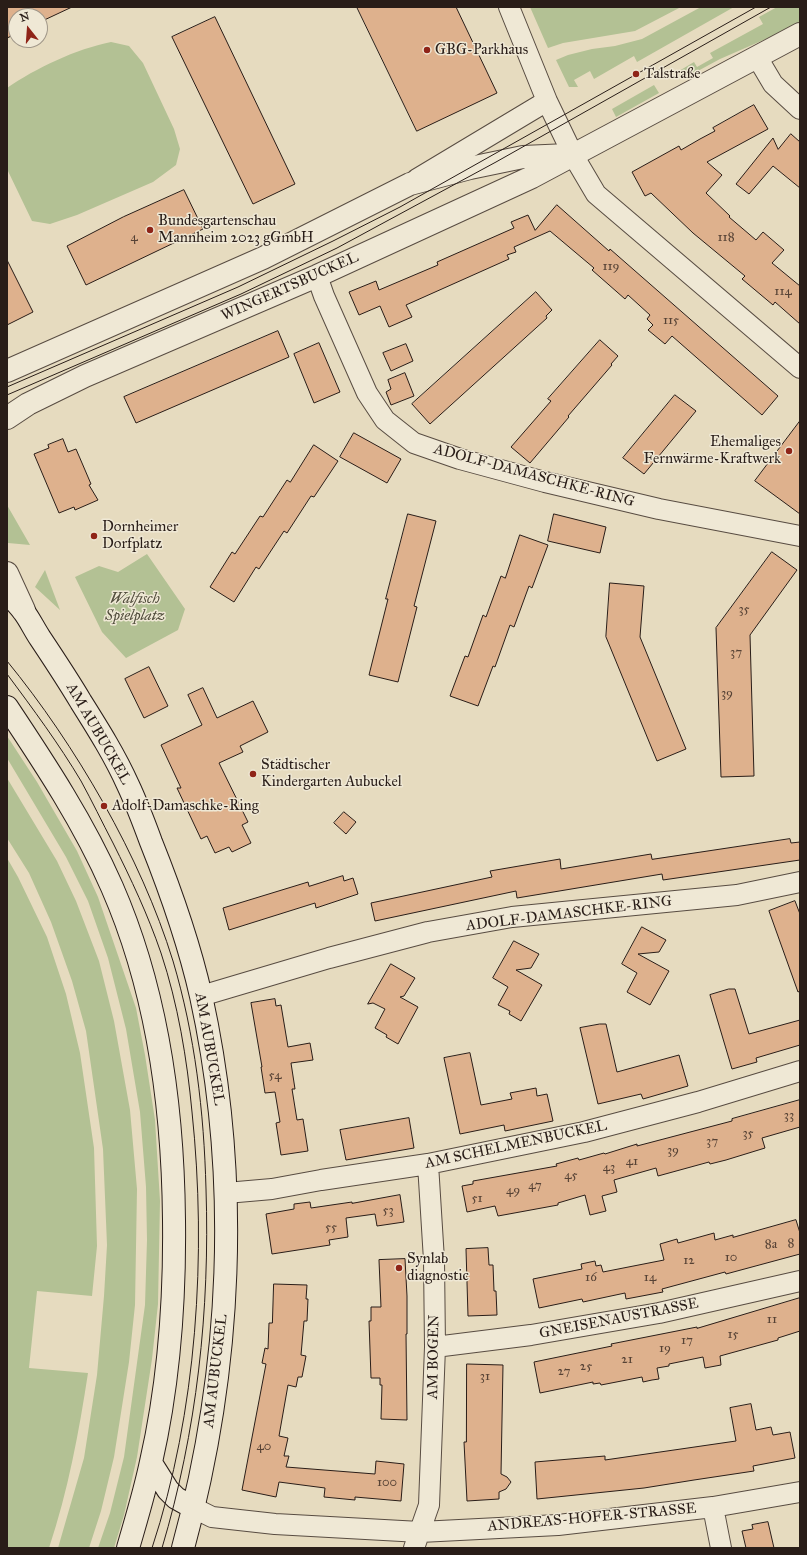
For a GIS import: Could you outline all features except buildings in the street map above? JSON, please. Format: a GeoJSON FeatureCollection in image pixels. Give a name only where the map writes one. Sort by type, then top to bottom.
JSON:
{"type":"FeatureCollection","features":[{"type":"Feature","properties":{"kind":"main road","name":"WINGERTSBUCKEL"},"geometry":{"type":"LineString","coordinates":[[7,418],[28,404],[85,376],[320,286],[573,155],[800,34]]}},
{"type":"Feature","properties":{"kind":"main road","name":"WINGERTSBUCKEL"},"geometry":{"type":"LineString","coordinates":[[7,371],[264,258],[410,184],[470,168],[523,157],[573,155]]}},
{"type":"Feature","properties":{"kind":"main road"},"geometry":{"type":"LineString","coordinates":[[7,573],[25,613]]}},
{"type":"Feature","properties":{"kind":"main road","name":"AM AUBUCKEL"},"geometry":{"type":"LineString","coordinates":[[7,593],[25,613],[105,741],[129,787],[180,920],[210,993],[226,1193],[226,1269],[221,1340],[213,1409],[194,1508],[183,1548]]}},
{"type":"Feature","properties":{"kind":"main road"},"geometry":{"type":"LineString","coordinates":[[7,707],[77,817],[112,885],[128,927],[153,1015],[170,1115],[174,1169],[174,1261],[168,1358],[151,1463],[128,1548]]}},
{"type":"Feature","properties":{"kind":"main road"},"geometry":{"type":"LineString","coordinates":[[151,1463],[168,1490],[176,1498],[194,1508]]}},
{"type":"Feature","properties":{"kind":"street"},"geometry":{"type":"LineString","coordinates":[[509,7],[547,101],[573,155],[596,194],[800,368]]}},
{"type":"Feature","properties":{"kind":"street"},"geometry":{"type":"LineString","coordinates":[[757,57],[773,84],[800,109]]}},
{"type":"Feature","properties":{"kind":"street","name":"WINGERTSBUCKEL"},"geometry":{"type":"LineString","coordinates":[[410,184],[547,101]]}},
{"type":"Feature","properties":{"kind":"street","name":"ADOLF-DAMASCHKE-RING"},"geometry":{"type":"LineString","coordinates":[[320,286],[367,393],[385,420],[414,443],[460,459],[545,482],[659,509],[800,536]]}},
{"type":"Feature","properties":{"kind":"street","name":"ADOLF-DAMASCHKE-RING"},"geometry":{"type":"LineString","coordinates":[[210,993],[428,932],[512,917],[737,895],[800,882]]}},
{"type":"Feature","properties":{"kind":"street","name":"AM SCHELMENBUCKEL"},"geometry":{"type":"LineString","coordinates":[[226,1193],[272,1189],[428,1164],[605,1126],[698,1102],[800,1071]]}},
{"type":"Feature","properties":{"kind":"street","name":"AM BOGEN"},"geometry":{"type":"LineString","coordinates":[[417,1540],[429,1505],[435,1347],[434,1260],[428,1164]]}},
{"type":"Feature","properties":{"kind":"street","name":"GNEISENAUSTRASSE"},"geometry":{"type":"LineString","coordinates":[[435,1347],[531,1335],[659,1313],[800,1281]]}},
{"type":"Feature","properties":{"kind":"street","name":"ANDREAS-HOFER-STRASSE"},"geometry":{"type":"LineString","coordinates":[[194,1508],[212,1517],[417,1540],[713,1507],[800,1492]]}},
{"type":"Feature","properties":{"kind":"street"},"geometry":{"type":"LineString","coordinates":[[713,1507],[721,1548]]}},
{"type":"Feature","properties":{"kind":"green space"},"geometry":{"type":"Polygon","coordinates":[[[530,7],[681,7],[635,31],[563,43],[548,48],[530,7]]]}},
{"type":"Feature","properties":{"kind":"green space"},"geometry":{"type":"Polygon","coordinates":[[[701,7],[734,7],[637,62],[634,56],[594,79],[590,71],[574,80],[578,87],[569,87],[556,60],[568,55],[592,49],[615,46],[642,39],[701,7]]]}},
{"type":"Feature","properties":{"kind":"green space"},"geometry":{"type":"Polygon","coordinates":[[[777,7],[800,7],[800,24],[720,59],[683,79],[679,71],[694,62],[697,67],[713,58],[710,53],[763,24],[759,17],[777,7]]]}},
{"type":"Feature","properties":{"kind":"green space"},"geometry":{"type":"Polygon","coordinates":[[[111,42],[129,46],[143,63],[174,129],[180,149],[176,165],[153,182],[77,215],[50,224],[32,221],[7,169],[7,88],[31,73],[70,54],[111,42]]]}},
{"type":"Feature","properties":{"kind":"green space"},"geometry":{"type":"Polygon","coordinates":[[[654,85],[659,93],[616,117],[612,109],[654,85]]]}},
{"type":"Feature","properties":{"kind":"green space"},"geometry":{"type":"Polygon","coordinates":[[[7,505],[30,545],[8,543],[7,505]]]}},
{"type":"Feature","properties":{"kind":"green space","name":"Walfisch Spielplatz"},"geometry":{"type":"Polygon","coordinates":[[[147,554],[185,609],[178,630],[126,658],[102,632],[75,577],[99,566],[118,572],[147,554]]]}},
{"type":"Feature","properties":{"kind":"green space"},"geometry":{"type":"Polygon","coordinates":[[[45,570],[60,610],[35,587],[45,570]]]}},
{"type":"Feature","properties":{"kind":"green space"},"geometry":{"type":"Polygon","coordinates":[[[7,736],[37,782],[77,851],[98,897],[136,1008],[155,1120],[160,1201],[158,1304],[152,1359],[137,1457],[124,1515],[114,1548],[98,1548],[110,1513],[124,1457],[145,1305],[147,1240],[146,1187],[140,1112],[126,1029],[108,958],[88,901],[66,857],[7,758],[7,736]]]}},
{"type":"Feature","properties":{"kind":"green space"},"geometry":{"type":"Polygon","coordinates":[[[7,778],[57,861],[76,901],[99,961],[114,1021],[130,1110],[137,1189],[135,1305],[129,1362],[114,1457],[101,1511],[89,1548],[58,1548],[84,1458],[97,1375],[107,1245],[103,1149],[86,1031],[72,981],[51,922],[29,873],[7,838],[7,778]]]}},
{"type":"Feature","properties":{"kind":"green space"},"geometry":{"type":"Polygon","coordinates":[[[7,858],[18,877],[47,937],[66,994],[80,1053],[94,1148],[97,1246],[92,1296],[37,1291],[29,1368],[88,1373],[72,1461],[62,1505],[49,1548],[7,1548],[7,858]]]}},
{"type":"Feature","properties":{"kind":"tram line"},"geometry":{"type":"LineString","coordinates":[[7,387],[238,287],[333,241],[400,207],[756,7]]}},
{"type":"Feature","properties":{"kind":"tram line"},"geometry":{"type":"LineString","coordinates":[[7,395],[241,294],[337,248],[496,162],[771,7]]}},
{"type":"Feature","properties":{"kind":"tram line"},"geometry":{"type":"LineString","coordinates":[[7,661],[57,728],[81,765],[104,803],[124,842],[143,882],[173,961],[181,989],[193,1045],[205,1160],[207,1234],[206,1280],[199,1370],[192,1415],[184,1460],[162,1548]]}},
{"type":"Feature","properties":{"kind":"tram line"},"geometry":{"type":"LineString","coordinates":[[7,674],[73,767],[133,884],[151,925],[167,972],[177,1012],[184,1052],[192,1112],[196,1166],[198,1276],[188,1388],[179,1442],[167,1496],[152,1548]]}},
{"type":"Feature","properties":{"kind":"place","name":"GBG-Parkhaus"},"geometry":{"type":"Point","coordinates":[427,50]}},
{"type":"Feature","properties":{"kind":"place","name":"Talstraße"},"geometry":{"type":"Point","coordinates":[636,74]}},
{"type":"Feature","properties":{"kind":"place","name":"Bundesgartenschau Mannheim 2023 gGmbH"},"geometry":{"type":"Point","coordinates":[150,230]}},
{"type":"Feature","properties":{"kind":"place","name":"Ehemaliges Fernwärme-Kraftwerk"},"geometry":{"type":"Point","coordinates":[789,451]}},
{"type":"Feature","properties":{"kind":"place","name":"Dornheimer Dorfplatz"},"geometry":{"type":"Point","coordinates":[94,536]}},
{"type":"Feature","properties":{"kind":"place","name":"Städtischer Kindergarten Aubuckel"},"geometry":{"type":"Point","coordinates":[253,774]}},
{"type":"Feature","properties":{"kind":"place","name":"Adolf-Damaschke-Ring"},"geometry":{"type":"Point","coordinates":[104,806]}},
{"type":"Feature","properties":{"kind":"place","name":"Synlab diagnostic"},"geometry":{"type":"Point","coordinates":[399,1268]}}]}
